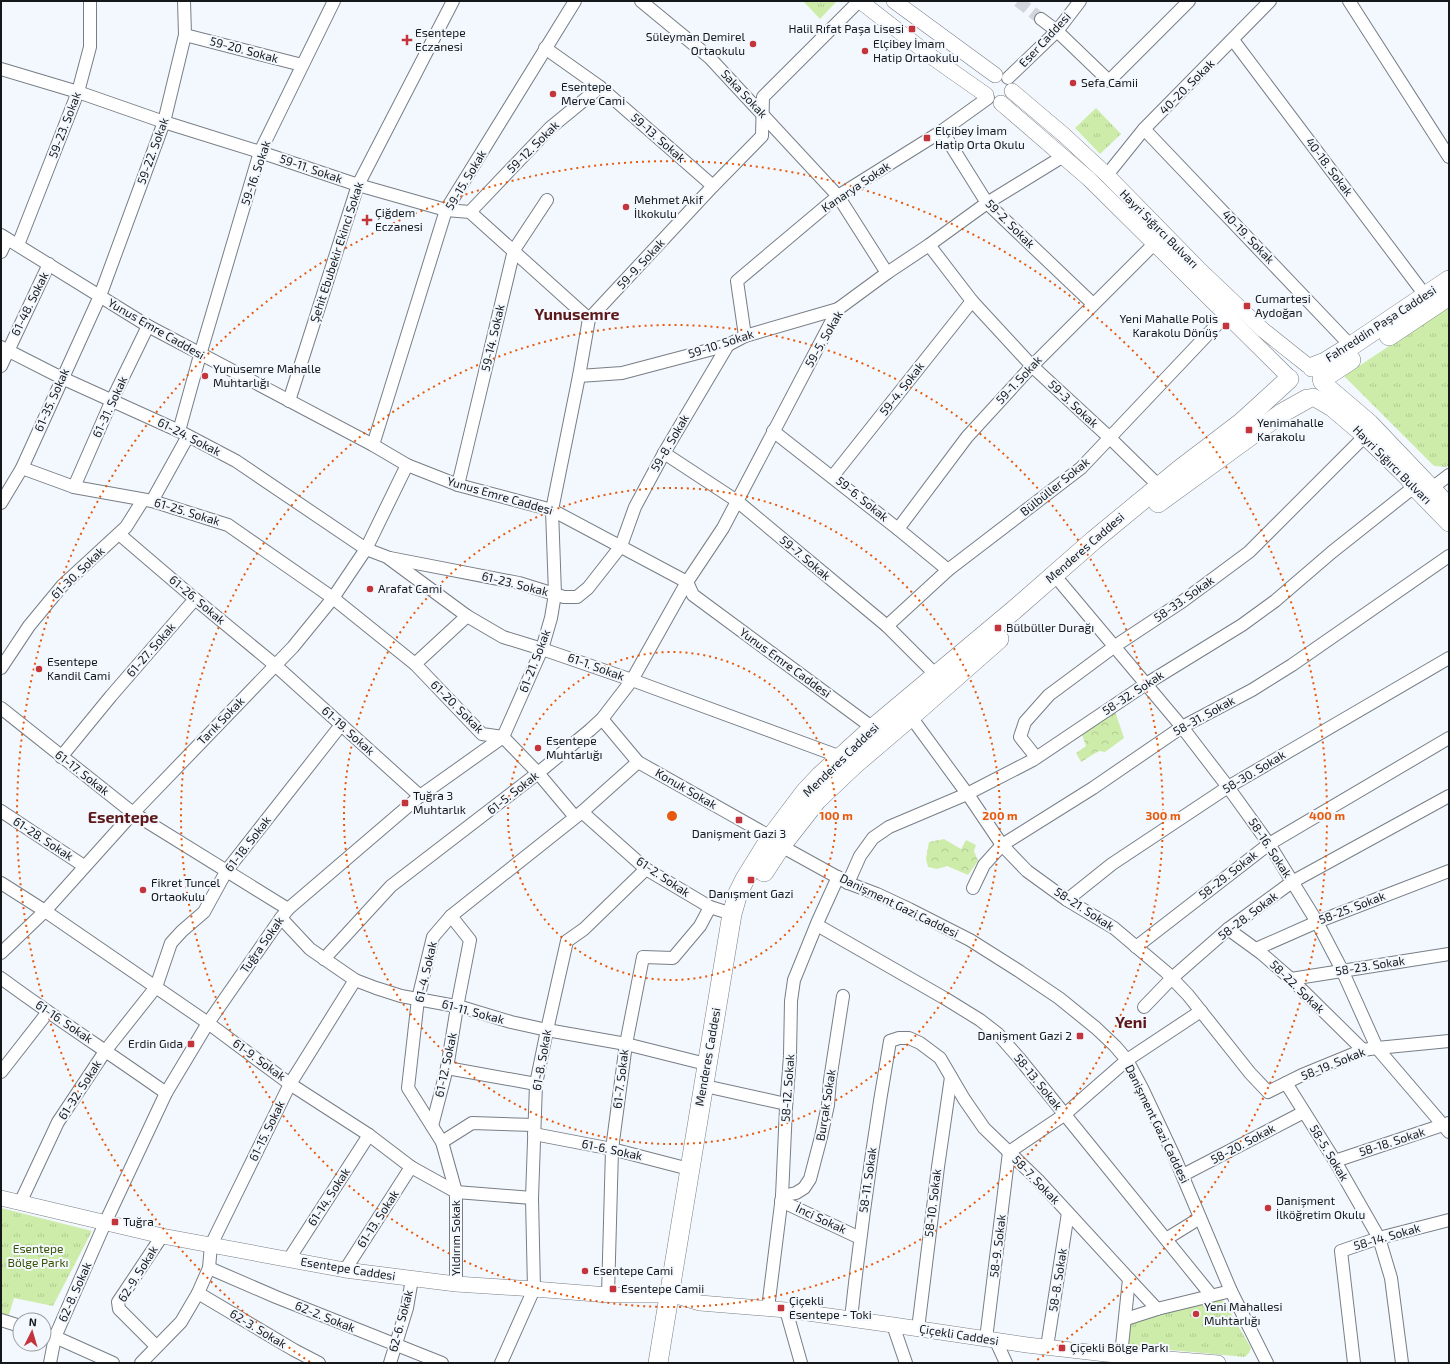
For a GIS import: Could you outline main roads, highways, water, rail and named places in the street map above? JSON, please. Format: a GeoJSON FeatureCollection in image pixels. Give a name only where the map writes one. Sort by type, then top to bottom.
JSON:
{"type":"FeatureCollection","features":[{"type":"Feature","properties":{"kind":"main road","name":"Fahreddin Paşa Caddesi"},"geometry":{"type":"LineString","coordinates":[[1314,382],[1328,360],[1449,280]]}},
{"type":"Feature","properties":{"kind":"main road","name":"Fahreddin Paşa Caddesi"},"geometry":{"type":"LineString","coordinates":[[1314,382],[1449,296]]}},
{"type":"Feature","properties":{"kind":"main road","name":"Menderes Caddesi"},"geometry":{"type":"LineString","coordinates":[[673,1302],[677,1252],[706,1064],[732,914],[744,879],[776,842],[854,765],[911,717],[1061,583],[1163,499],[1282,413],[1314,382],[1297,368],[1294,370],[1290,378],[1242,422],[1159,486],[1094,540],[1014,610],[873,728],[841,756],[805,792],[776,842],[755,885],[749,898],[744,917],[714,1088],[673,1302]]}},
{"type":"Feature","properties":{"kind":"main road"},"geometry":{"type":"LineString","coordinates":[[1290,378],[1290,388],[1295,395],[1303,398],[1314,382]]}},
{"type":"Feature","properties":{"kind":"main road","name":"Hayri Sığırcı Bulvarı"},"geometry":{"type":"LineString","coordinates":[[1314,382],[1332,408],[1408,478],[1414,487],[1449,523]]}},
{"type":"Feature","properties":{"kind":"main road","name":"Hayri Sığırcı Bulvarı"},"geometry":{"type":"LineString","coordinates":[[1314,382],[1370,423],[1449,506]]}},
{"type":"Feature","properties":{"kind":"main road"},"geometry":{"type":"LineString","coordinates":[[658,1363],[673,1302]]}},
{"type":"Feature","properties":{"kind":"main road"},"geometry":{"type":"LineString","coordinates":[[669,1363],[673,1302]]}},
{"type":"Feature","properties":{"kind":"tunnel"},"geometry":{"type":"LineString","coordinates":[[1018,1],[1041,19]]}},
{"type":"Feature","properties":{"kind":"place","name":"Halil Rıfat Paşa Lisesi"},"geometry":{"type":"Point","coordinates":[912,29]}},
{"type":"Feature","properties":{"kind":"place","name":"Esentepe Eczanesi"},"geometry":{"type":"Point","coordinates":[407,40]}},
{"type":"Feature","properties":{"kind":"place","name":"Süleyman Demirel Ortaokulu"},"geometry":{"type":"Point","coordinates":[753,44]}},
{"type":"Feature","properties":{"kind":"place","name":"Elçibey İmam Hatip Ortaokulu"},"geometry":{"type":"Point","coordinates":[865,51]}},
{"type":"Feature","properties":{"kind":"place","name":"Sefa Camii"},"geometry":{"type":"Point","coordinates":[1073,83]}},
{"type":"Feature","properties":{"kind":"place","name":"Esentepe Merve Cami"},"geometry":{"type":"Point","coordinates":[553,94]}},
{"type":"Feature","properties":{"kind":"place","name":"Elçibey İmam Hatip Orta Okulu"},"geometry":{"type":"Point","coordinates":[927,138]}},
{"type":"Feature","properties":{"kind":"place","name":"Mehmet Akif İlkokulu"},"geometry":{"type":"Point","coordinates":[626,207]}},
{"type":"Feature","properties":{"kind":"place","name":"Çiğdem Eczanesi"},"geometry":{"type":"Point","coordinates":[367,220]}},
{"type":"Feature","properties":{"kind":"place","name":"Cumartesi Aydoğan"},"geometry":{"type":"Point","coordinates":[1247,306]}},
{"type":"Feature","properties":{"kind":"place","name":"Yeni Mahalle Polis Karakolu Dönüş"},"geometry":{"type":"Point","coordinates":[1226,326]}},
{"type":"Feature","properties":{"kind":"place","name":"Yunusemre Mahalle Muhtarlığı"},"geometry":{"type":"Point","coordinates":[205,376]}},
{"type":"Feature","properties":{"kind":"place","name":"Yenimahalle Karakolu"},"geometry":{"type":"Point","coordinates":[1249,430]}},
{"type":"Feature","properties":{"kind":"place","name":"Arafat Cami"},"geometry":{"type":"Point","coordinates":[370,589]}},
{"type":"Feature","properties":{"kind":"place","name":"Bülbüller Durağı"},"geometry":{"type":"Point","coordinates":[998,628]}},
{"type":"Feature","properties":{"kind":"place","name":"Esentepe Kandil Cami"},"geometry":{"type":"Point","coordinates":[39,669]}},
{"type":"Feature","properties":{"kind":"place","name":"Esentepe Muhtarlığı"},"geometry":{"type":"Point","coordinates":[538,748]}},
{"type":"Feature","properties":{"kind":"place","name":"Tuğra 3 Muhtarlık"},"geometry":{"type":"Point","coordinates":[405,803]}},
{"type":"Feature","properties":{"kind":"place","name":"Danişment Gazi 3"},"geometry":{"type":"Point","coordinates":[739,820]}},
{"type":"Feature","properties":{"kind":"place","name":"Danışment Gazi"},"geometry":{"type":"Point","coordinates":[751,880]}},
{"type":"Feature","properties":{"kind":"place","name":"Fikret Tuncel Ortaokulu"},"geometry":{"type":"Point","coordinates":[143,890]}},
{"type":"Feature","properties":{"kind":"place","name":"Danişment Gazi 2"},"geometry":{"type":"Point","coordinates":[1080,1036]}},
{"type":"Feature","properties":{"kind":"place","name":"Erdin Gıda"},"geometry":{"type":"Point","coordinates":[191,1044]}},
{"type":"Feature","properties":{"kind":"place","name":"Danişment İlköğretim Okulu"},"geometry":{"type":"Point","coordinates":[1268,1208]}},
{"type":"Feature","properties":{"kind":"place","name":"Tuğra"},"geometry":{"type":"Point","coordinates":[115,1222]}},
{"type":"Feature","properties":{"kind":"place","name":"Esentepe Cami"},"geometry":{"type":"Point","coordinates":[585,1271]}},
{"type":"Feature","properties":{"kind":"place","name":"Esentepe Camii"},"geometry":{"type":"Point","coordinates":[613,1289]}},
{"type":"Feature","properties":{"kind":"place","name":"Çiçekli Esentepe - Toki"},"geometry":{"type":"Point","coordinates":[781,1308]}},
{"type":"Feature","properties":{"kind":"place","name":"Yeni Mahallesi Muhtarlığı"},"geometry":{"type":"Point","coordinates":[1196,1314]}},
{"type":"Feature","properties":{"kind":"place","name":"Çiçekli Bölge Parkı"},"geometry":{"type":"Point","coordinates":[1062,1348]}},
{"type":"Feature","properties":{"kind":"district","name":"Yunusemre"},"geometry":{"type":"Point","coordinates":[577,314]}},
{"type":"Feature","properties":{"kind":"district","name":"Esentepe"},"geometry":{"type":"Point","coordinates":[123,817]}},
{"type":"Feature","properties":{"kind":"district","name":"Yeni"},"geometry":{"type":"Point","coordinates":[1131,1022]}},
{"type":"Feature","properties":{"kind":"park label","name":"Esentepe Bölge Parkı"},"geometry":{"type":"Point","coordinates":[38,1256]}}]}
